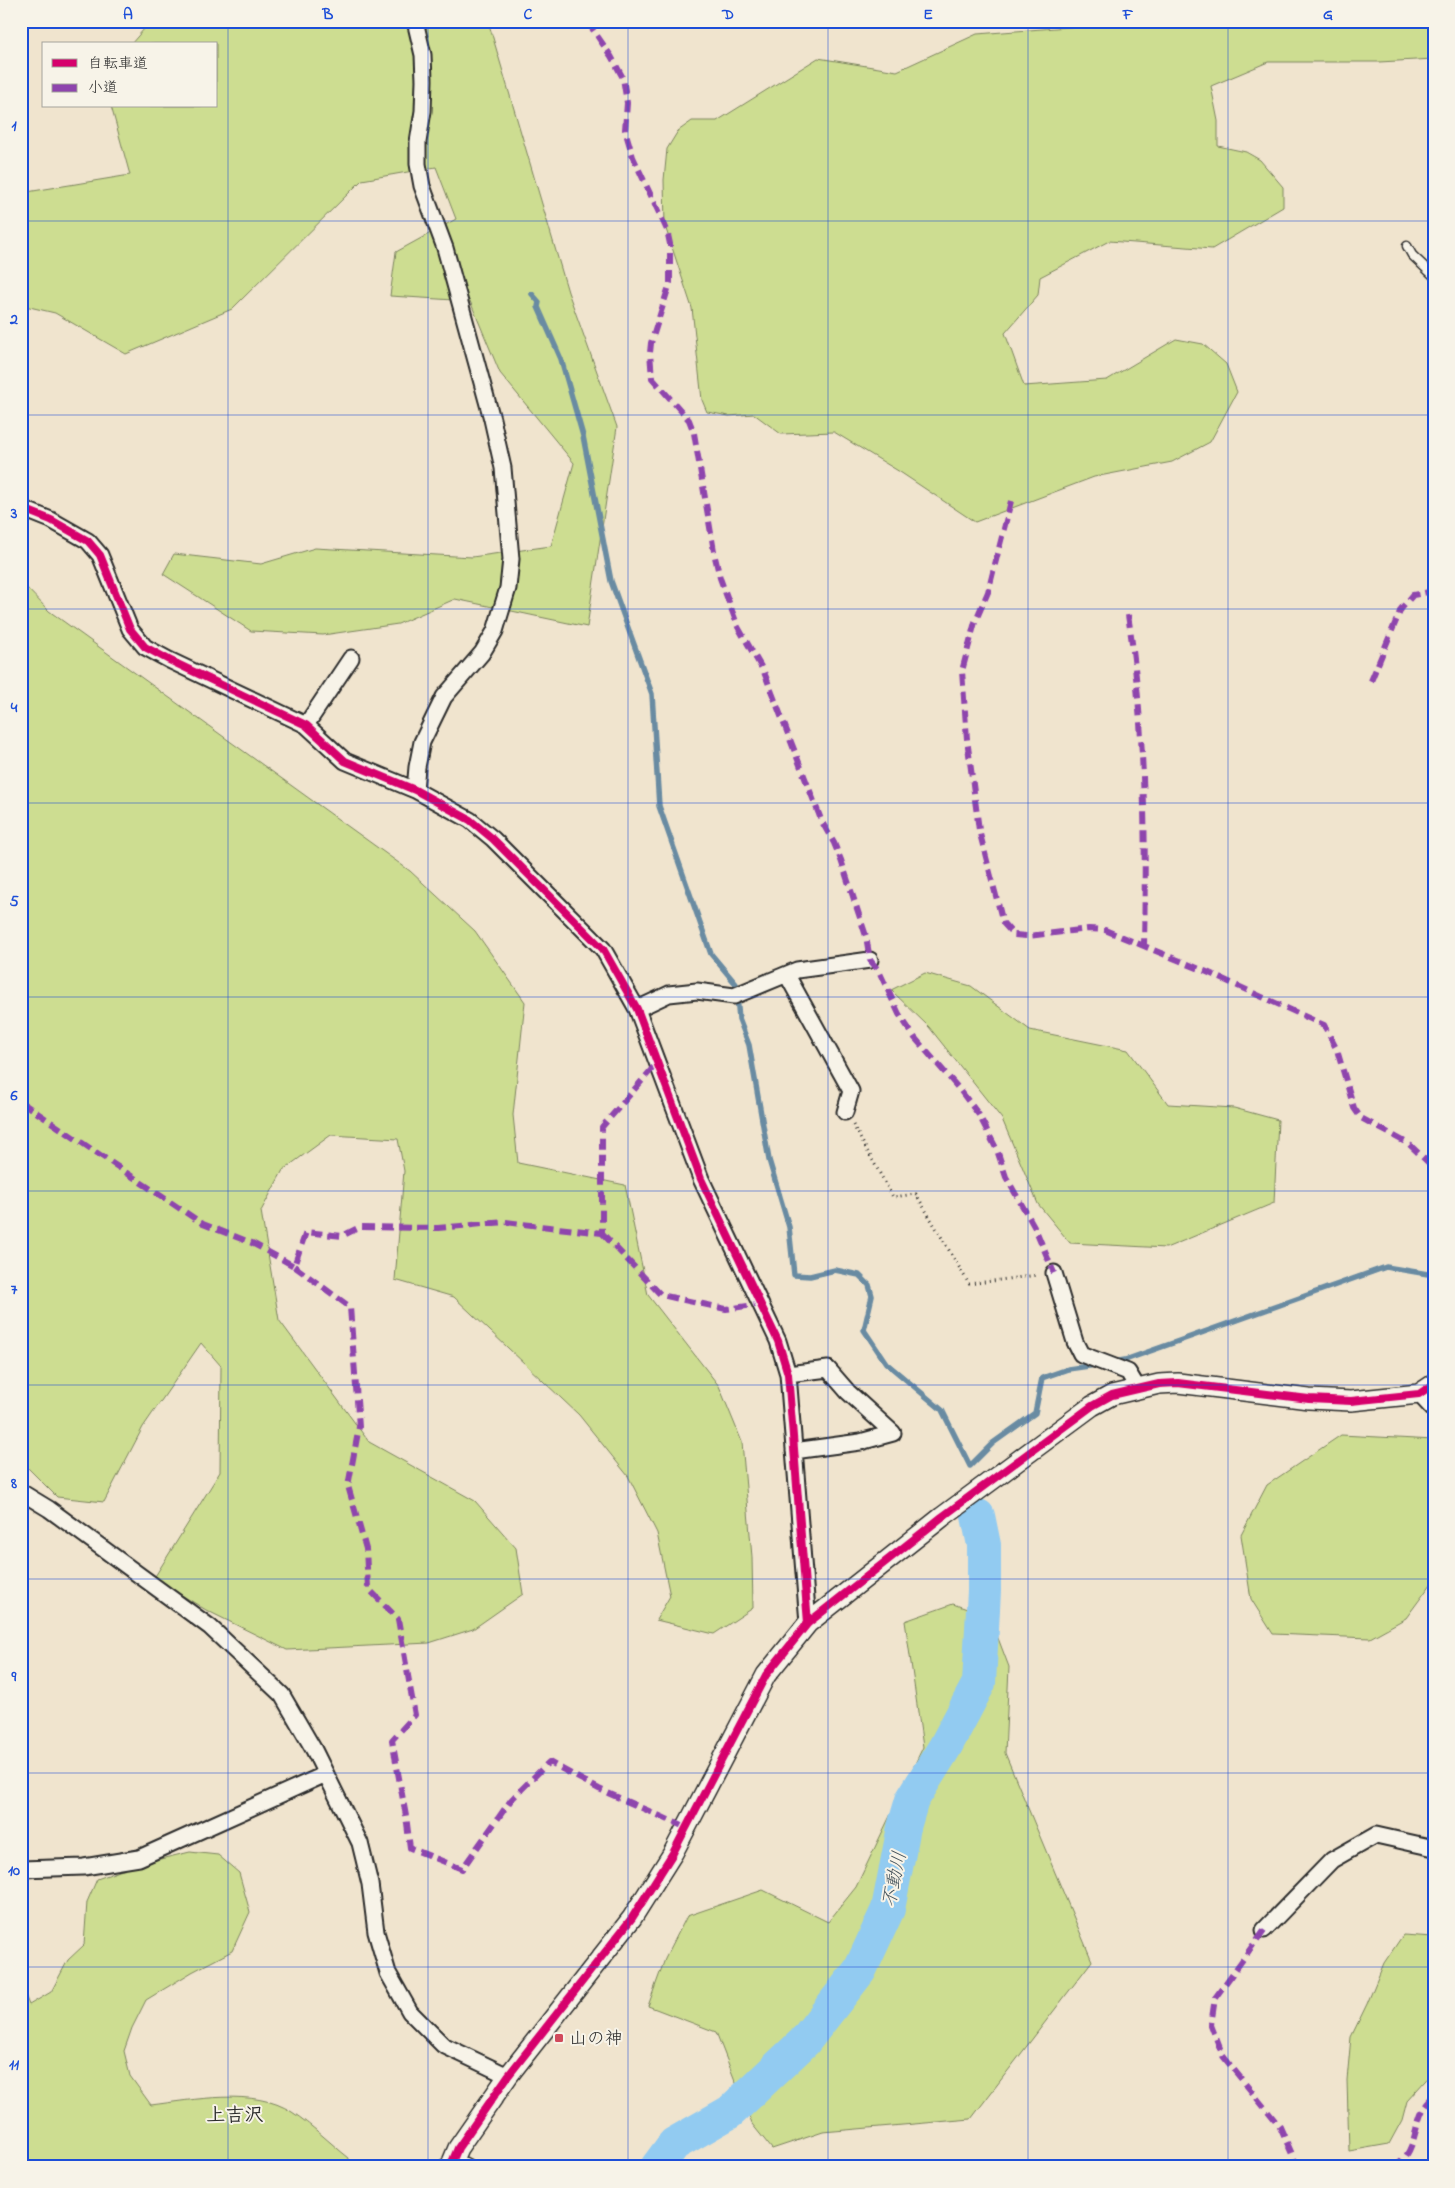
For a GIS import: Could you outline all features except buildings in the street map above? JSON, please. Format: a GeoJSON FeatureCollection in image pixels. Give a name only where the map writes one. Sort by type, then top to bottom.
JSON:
{"type":"FeatureCollection","features":[{"type":"Feature","properties":{"kind":"street"},"geometry":{"type":"LineString","coordinates":[[415,21],[423,55],[424,80],[423,111],[418,142],[418,164],[422,186],[446,248],[492,419],[503,468],[511,559],[508,588],[495,631],[482,654],[444,697],[422,742],[415,790]]}},
{"type":"Feature","properties":{"kind":"street"},"geometry":{"type":"LineString","coordinates":[[21,508],[51,520],[88,541],[100,555],[130,629],[145,647],[306,725],[345,761],[415,790],[470,820],[493,839],[603,949],[637,1009],[702,1178],[736,1255],[778,1342],[788,1374],[808,1623]]}},
{"type":"Feature","properties":{"kind":"street"},"geometry":{"type":"LineString","coordinates":[[306,725],[351,658]]}},
{"type":"Feature","properties":{"kind":"street"},"geometry":{"type":"LineString","coordinates":[[637,1009],[669,994],[697,991],[734,996],[797,970],[870,960]]}},
{"type":"Feature","properties":{"kind":"street"},"geometry":{"type":"LineString","coordinates":[[788,975],[851,1091],[845,1112]]}},
{"type":"Feature","properties":{"kind":"street"},"geometry":{"type":"LineString","coordinates":[[1054,1273],[1075,1342],[1081,1354],[1128,1372],[1137,1387]]}},
{"type":"Feature","properties":{"kind":"street"},"geometry":{"type":"LineString","coordinates":[[788,1374],[828,1369],[848,1392],[893,1433],[860,1442],[794,1450]]}},
{"type":"Feature","properties":{"kind":"street"},"geometry":{"type":"LineString","coordinates":[[452,2162],[458,2148],[508,2076],[632,1918],[673,1853],[766,1675],[808,1623],[942,1517],[1092,1406],[1112,1394],[1137,1387],[1178,1383],[1309,1399],[1351,1401],[1427,1389],[1434,1410]]}},
{"type":"Feature","properties":{"kind":"street"},"geometry":{"type":"LineString","coordinates":[[21,1492],[49,1509],[210,1627],[282,1696],[326,1774],[360,1843],[370,1884],[376,1932],[388,1974],[410,2012],[443,2045],[508,2076]]}},
{"type":"Feature","properties":{"kind":"street"},"geometry":{"type":"LineString","coordinates":[[21,1869],[84,1867],[139,1858],[326,1774]]}},
{"type":"Feature","properties":{"kind":"street"},"geometry":{"type":"LineString","coordinates":[[1264,1930],[1332,1860],[1376,1835],[1434,1848]]}},
{"type":"Feature","properties":{"kind":"lane"},"geometry":{"type":"LineString","coordinates":[[1407,246],[1412,255],[1434,276]]}},
{"type":"Feature","properties":{"kind":"lane"},"geometry":{"type":"LineString","coordinates":[[452,2162],[473,2167]]}},
{"type":"Feature","properties":{"kind":"path"},"geometry":{"type":"LineString","coordinates":[[845,1112],[893,1197],[916,1194],[969,1284],[1054,1273]]}},
{"type":"Feature","properties":{"kind":"green space"},"geometry":{"type":"Polygon","coordinates":[[[151,21],[488,21],[568,292],[617,427],[587,627],[455,599],[398,624],[323,635],[251,631],[163,574],[174,554],[261,564],[315,548],[472,557],[551,546],[574,463],[500,373],[470,301],[390,296],[396,252],[456,219],[436,167],[362,180],[232,309],[126,354],[55,313],[21,305],[21,193],[130,175],[112,108],[218,108],[218,42],[133,42],[151,21]]]}},
{"type":"Feature","properties":{"kind":"green space"},"geometry":{"type":"Polygon","coordinates":[[[1078,21],[1434,21],[1434,59],[1379,62],[1268,62],[1211,86],[1218,121],[1218,146],[1246,152],[1260,160],[1283,187],[1283,207],[1212,249],[1109,241],[1040,277],[1038,295],[1005,333],[1024,386],[1107,380],[1176,339],[1203,344],[1226,364],[1237,392],[1210,442],[1172,462],[1094,477],[975,522],[900,472],[834,432],[781,434],[754,414],[729,416],[707,412],[702,400],[692,308],[665,226],[664,180],[667,149],[678,131],[692,121],[717,121],[818,58],[897,71],[977,34],[1081,26],[1078,21]]]}},
{"type":"Feature","properties":{"kind":"green space"},"geometry":{"type":"Polygon","coordinates":[[[21,582],[49,611],[410,871],[475,931],[525,1002],[513,1115],[518,1163],[625,1185],[648,1295],[719,1386],[742,1442],[752,1557],[753,1608],[714,1634],[656,1620],[670,1596],[657,1533],[628,1476],[579,1415],[454,1297],[395,1280],[404,1171],[398,1139],[331,1135],[283,1170],[261,1211],[279,1320],[369,1442],[475,1501],[516,1548],[523,1594],[473,1629],[429,1643],[287,1650],[206,1610],[154,1578],[220,1472],[221,1366],[201,1343],[143,1427],[104,1502],[57,1497],[21,1461],[21,582]]]}},
{"type":"Feature","properties":{"kind":"green space"},"geometry":{"type":"Polygon","coordinates":[[[925,973],[971,986],[1030,1030],[1128,1050],[1168,1104],[1234,1108],[1278,1120],[1274,1203],[1166,1248],[1070,1243],[1038,1204],[1002,1119],[929,1027],[891,990],[925,973]]]}},
{"type":"Feature","properties":{"kind":"green space"},"geometry":{"type":"Polygon","coordinates":[[[1341,1435],[1434,1440],[1434,1580],[1406,1618],[1370,1638],[1273,1634],[1251,1599],[1241,1535],[1267,1485],[1341,1435]]]}},
{"type":"Feature","properties":{"kind":"green space"},"geometry":{"type":"Polygon","coordinates":[[[953,1604],[990,1617],[1009,1667],[1005,1753],[1092,1961],[971,2119],[823,2132],[772,2149],[752,2124],[716,2032],[648,2006],[665,1959],[687,1916],[763,1890],[828,1922],[856,1887],[923,1747],[905,1621],[953,1604]]]}},
{"type":"Feature","properties":{"kind":"green space"},"geometry":{"type":"Polygon","coordinates":[[[190,1852],[218,1855],[239,1873],[250,1912],[232,1951],[192,1972],[146,2000],[132,2028],[124,2051],[130,2076],[151,2105],[223,2097],[242,2097],[277,2104],[314,2128],[349,2158],[348,2167],[21,2167],[21,1985],[29,2005],[51,1992],[68,1960],[84,1945],[87,1902],[97,1879],[139,1864],[190,1852]]]}},
{"type":"Feature","properties":{"kind":"green space"},"geometry":{"type":"Polygon","coordinates":[[[1403,1935],[1434,1937],[1434,2071],[1407,2101],[1402,2120],[1389,2144],[1349,2151],[1347,2080],[1351,2037],[1384,1963],[1403,1935]]]}},
{"type":"Feature","properties":{"kind":"waterway"},"geometry":{"type":"LineString","coordinates":[[532,294],[539,302],[538,307],[561,359],[583,436],[611,581],[652,694],[659,806],[711,954],[736,984],[739,1019],[749,1045],[769,1160],[789,1227],[794,1275],[810,1276],[835,1270],[859,1275],[869,1285],[872,1296],[864,1330],[886,1363],[942,1410],[970,1466],[993,1443],[1035,1413],[1042,1378],[1068,1369],[1096,1365]]}},
{"type":"Feature","properties":{"kind":"waterway"},"geometry":{"type":"LineString","coordinates":[[1113,1362],[1125,1360],[1386,1267],[1434,1275]]}},
{"type":"Feature","properties":{"kind":"waterway","name":"不動川"},"geometry":{"type":"LineString","coordinates":[[657,2167],[674,2144],[730,2112],[804,2042],[860,1970],[888,1909],[904,1827],[912,1800],[945,1747],[979,1683],[984,1591],[984,1545],[978,1516]]}},
{"type":"Feature","properties":{"kind":"marked path"},"geometry":{"type":"LineString","coordinates":[[587,21],[611,56],[623,78],[627,103],[625,130],[633,157],[667,230],[670,244],[670,283],[651,343],[652,378],[689,420],[694,433],[715,557],[720,578],[738,627],[764,672],[822,822],[841,860],[866,936],[870,960],[879,971],[899,1014],[915,1038],[979,1115],[997,1150],[1006,1177],[1035,1228],[1054,1273]]}},
{"type":"Feature","properties":{"kind":"marked path"},"geometry":{"type":"LineString","coordinates":[[1011,501],[988,592],[975,622],[962,671],[967,739],[979,830],[1003,923],[1014,935],[1028,936],[1089,929],[1105,930],[1207,972],[1324,1025],[1337,1050],[1354,1108],[1361,1118],[1409,1144],[1434,1168]]}},
{"type":"Feature","properties":{"kind":"marked path"},"geometry":{"type":"LineString","coordinates":[[1371,681],[1401,609],[1413,595],[1434,591]]}},
{"type":"Feature","properties":{"kind":"marked path"},"geometry":{"type":"LineString","coordinates":[[1128,615],[1138,697],[1143,780],[1144,946]]}},
{"type":"Feature","properties":{"kind":"marked path"},"geometry":{"type":"LineString","coordinates":[[21,1102],[203,1224],[252,1243],[294,1266],[306,1232],[342,1236],[360,1227],[438,1228],[505,1222],[602,1233],[602,1127],[658,1062]]}},
{"type":"Feature","properties":{"kind":"marked path"},"geometry":{"type":"LineString","coordinates":[[602,1233],[661,1295],[726,1309],[761,1304]]}},
{"type":"Feature","properties":{"kind":"marked path"},"geometry":{"type":"LineString","coordinates":[[294,1266],[350,1307],[359,1427],[348,1486],[366,1549],[368,1588],[398,1619],[415,1715],[392,1740],[410,1848],[462,1869],[511,1800],[549,1762],[599,1789],[687,1828]]}},
{"type":"Feature","properties":{"kind":"marked path"},"geometry":{"type":"LineString","coordinates":[[1264,1930],[1215,1998],[1211,2025],[1223,2056],[1280,2127],[1296,2163],[1293,2167]]}},
{"type":"Feature","properties":{"kind":"marked path"},"geometry":{"type":"LineString","coordinates":[[1393,2167],[1406,2156],[1410,2149],[1420,2116],[1434,2095]]}},
{"type":"Feature","properties":{"kind":"marked path"},"geometry":{"type":"LineString","coordinates":[[1296,2163],[1339,2167]]}},
{"type":"Feature","properties":{"kind":"cycle path"},"geometry":{"type":"LineString","coordinates":[[21,508],[51,520],[88,541],[100,555],[130,629],[145,647],[306,725],[345,761],[415,790],[470,820],[493,839],[603,949],[637,1009],[701,1179],[778,1341],[788,1374],[808,1623]]}},
{"type":"Feature","properties":{"kind":"cycle path"},"geometry":{"type":"LineString","coordinates":[[450,2167],[458,2148],[508,2076],[632,1918],[673,1853],[766,1675],[808,1623],[942,1517],[1092,1406],[1112,1395],[1159,1384],[1178,1383],[1309,1399],[1351,1401],[1419,1394],[1434,1384]]}},
{"type":"Feature","properties":{"kind":"place","name":"山の神"},"geometry":{"type":"Point","coordinates":[559,2038]}},
{"type":"Feature","properties":{"kind":"district","name":"上吉沢"},"geometry":{"type":"Point","coordinates":[235,2114]}}]}
